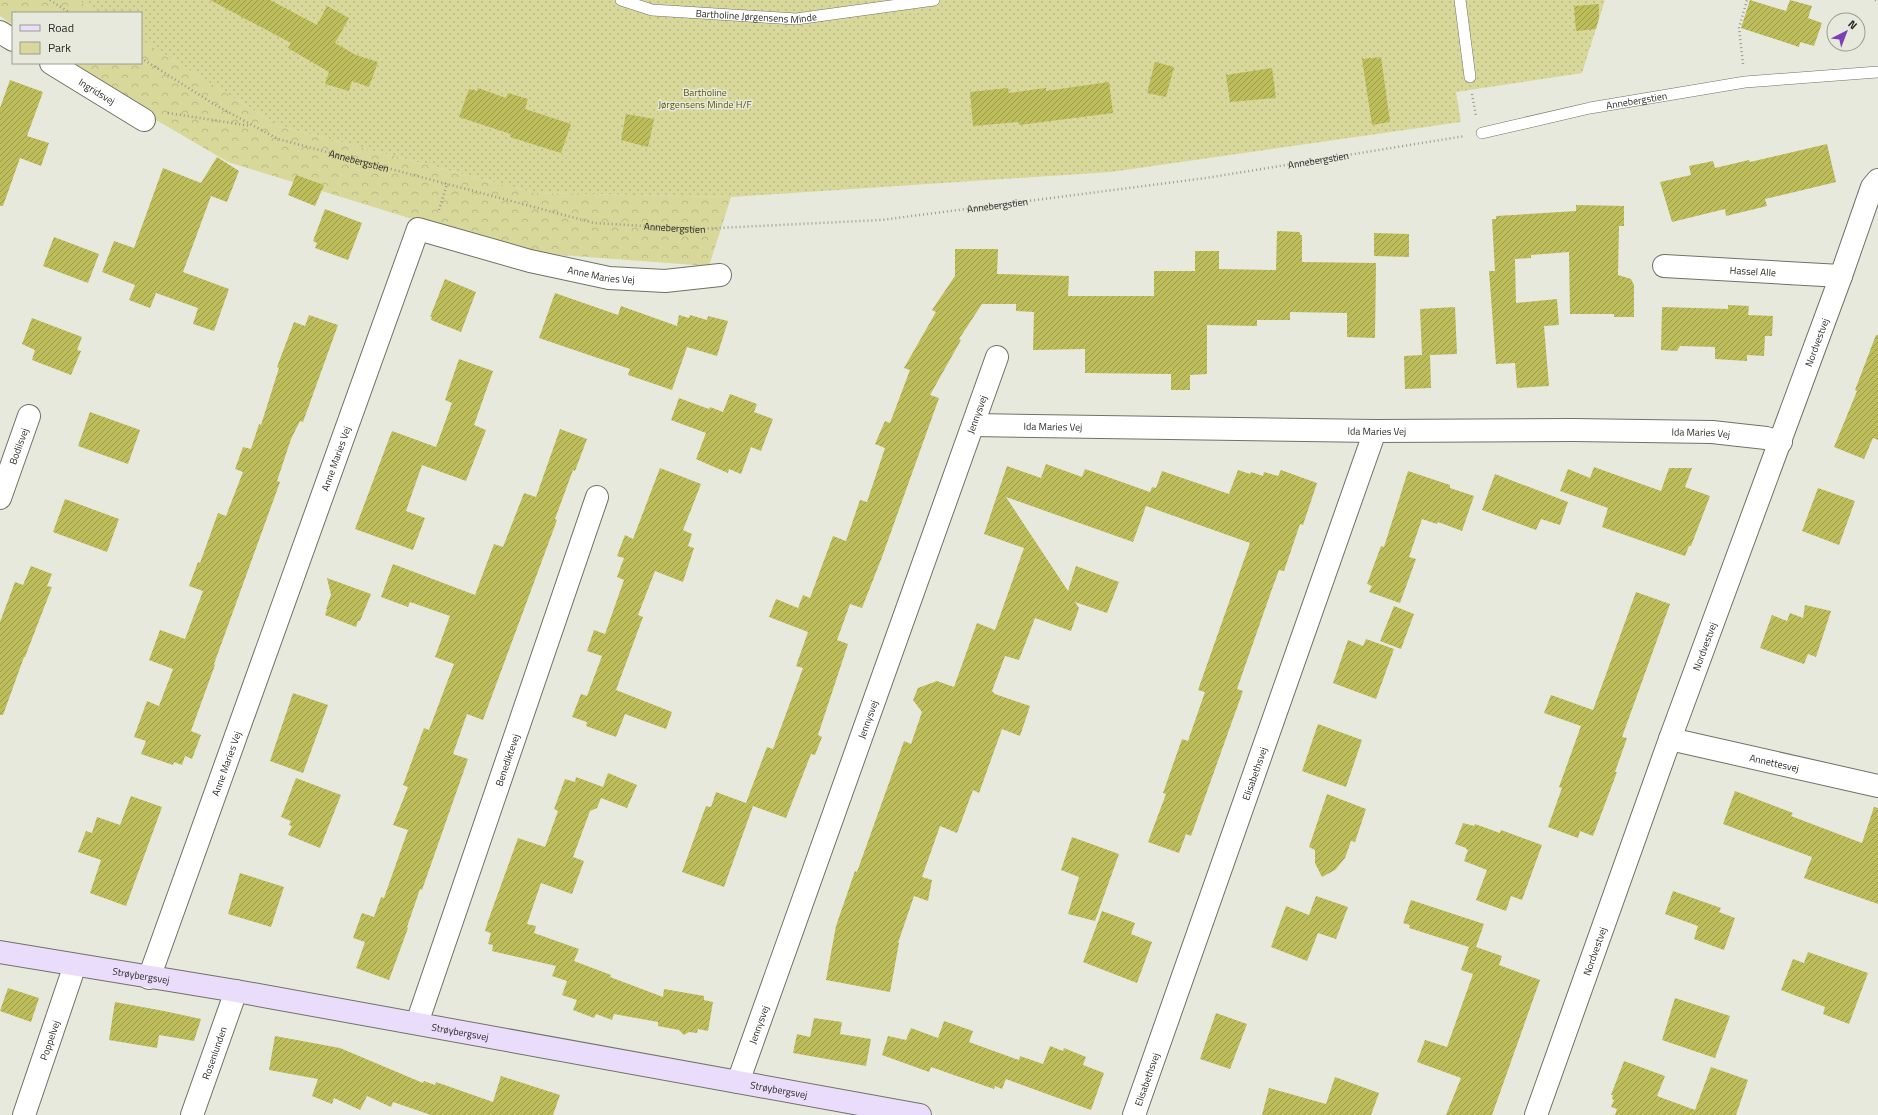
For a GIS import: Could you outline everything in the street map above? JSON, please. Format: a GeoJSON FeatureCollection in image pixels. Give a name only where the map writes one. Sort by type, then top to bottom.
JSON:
{"type":"FeatureCollection","features":[{"type":"Feature","properties":{"kind":"street"},"geometry":{"type":"LineString","coordinates":[[0,32],[12,39]]}},
{"type":"Feature","properties":{"kind":"street","name":"Ingridsvej"},"geometry":{"type":"LineString","coordinates":[[53,64],[144,120]]}},
{"type":"Feature","properties":{"kind":"street","name":"Nordvestvej"},"geometry":{"type":"LineString","coordinates":[[1536,1115],[1670,739],[1781,442],[1872,187],[1878,180]]}},
{"type":"Feature","properties":{"kind":"street","name":"Anne Maries Vej"},"geometry":{"type":"LineString","coordinates":[[149,978],[418,229],[530,261],[609,278],[665,282],[720,275]]}},
{"type":"Feature","properties":{"kind":"street","name":"Hassel Alle"},"geometry":{"type":"LineString","coordinates":[[1664,266],[1841,276]]}},
{"type":"Feature","properties":{"kind":"street","name":"Jennysvej"},"geometry":{"type":"LineString","coordinates":[[738,1082],[997,357]]}},
{"type":"Feature","properties":{"kind":"street","name":"Bodilsvej"},"geometry":{"type":"LineString","coordinates":[[0,498],[29,416]]}},
{"type":"Feature","properties":{"kind":"street","name":"Ida Maries Vej"},"geometry":{"type":"LineString","coordinates":[[973,425],[1375,431],[1573,430],[1712,432],[1766,438],[1781,442]]}},
{"type":"Feature","properties":{"kind":"street","name":"Elisabethsvej"},"geometry":{"type":"LineString","coordinates":[[1134,1115],[1375,431]]}},
{"type":"Feature","properties":{"kind":"street","name":"Benediktevej"},"geometry":{"type":"LineString","coordinates":[[417,1023],[597,498]]}},
{"type":"Feature","properties":{"kind":"street","name":"Annettesvej"},"geometry":{"type":"LineString","coordinates":[[1670,739],[1878,786]]}},
{"type":"Feature","properties":{"kind":"street","name":"Strøybergsvej"},"geometry":{"type":"LineString","coordinates":[[0,952],[417,1023],[920,1115]]}},
{"type":"Feature","properties":{"kind":"street","name":"Poppelvej"},"geometry":{"type":"LineString","coordinates":[[24,1115],[75,965]]}},
{"type":"Feature","properties":{"kind":"street","name":"Rosenlunden"},"geometry":{"type":"LineString","coordinates":[[192,1115],[236,991]]}},
{"type":"Feature","properties":{"kind":"lane","name":"Bartholine Jørgensens Minde"},"geometry":{"type":"LineString","coordinates":[[621,0],[652,10],[796,19],[892,3],[934,0]]}},
{"type":"Feature","properties":{"kind":"lane"},"geometry":{"type":"LineString","coordinates":[[1460,0],[1470,77]]}},
{"type":"Feature","properties":{"kind":"lane","name":"Annebergstien"},"geometry":{"type":"LineString","coordinates":[[1480,133],[1590,108],[1745,82],[1878,72]]}},
{"type":"Feature","properties":{"kind":"path"},"geometry":{"type":"LineString","coordinates":[[50,0],[68,12]]}},
{"type":"Feature","properties":{"kind":"path"},"geometry":{"type":"LineString","coordinates":[[1745,82],[1738,28],[1746,0]]}},
{"type":"Feature","properties":{"kind":"path","name":"Annebergstien"},"geometry":{"type":"LineString","coordinates":[[142,59],[217,106],[278,139],[594,223],[698,229],[881,220],[1206,178],[1480,133]]}},
{"type":"Feature","properties":{"kind":"path"},"geometry":{"type":"LineString","coordinates":[[1470,77],[1480,133]]}},
{"type":"Feature","properties":{"kind":"path"},"geometry":{"type":"LineString","coordinates":[[165,111],[170,114],[254,127]]}},
{"type":"Feature","properties":{"kind":"green space"},"geometry":{"type":"Polygon","coordinates":[[[0,0],[78,0],[96,12],[12,12],[12,24],[0,16],[0,0]]]}},
{"type":"Feature","properties":{"kind":"green space","name":"Bartholine Jørgensens Minde H/F"},"geometry":{"type":"Polygon","coordinates":[[[78,0],[1605,0],[1582,73],[1456,92],[1461,122],[1111,172],[731,197],[535,193],[279,126],[142,41],[142,12],[96,12],[78,0]]]}},
{"type":"Feature","properties":{"kind":"green space"},"geometry":{"type":"Polygon","coordinates":[[[142,41],[279,126],[535,193],[731,197],[709,266],[519,252],[228,162],[122,100],[70,64],[142,64],[142,41]]]}},
{"type":"Feature","properties":{"kind":"building"},"geometry":{"type":"Polygon","coordinates":[[[210,0],[270,0],[317,25],[327,6],[349,18],[335,43],[356,55],[378,62],[369,87],[352,81],[349,91],[325,84],[329,72],[288,48],[291,43],[210,0]]]}},
{"type":"Feature","properties":{"kind":"building"},"geometry":{"type":"Polygon","coordinates":[[[1750,0],[1786,11],[1790,0],[1812,6],[1808,18],[1822,23],[1814,46],[1800,42],[1799,47],[1741,28],[1750,0]]]}},
{"type":"Feature","properties":{"kind":"building"},"geometry":{"type":"Polygon","coordinates":[[[1599,4],[1599,18],[1596,29],[1576,31],[1574,6],[1599,4]]]}},
{"type":"Feature","properties":{"kind":"building"},"geometry":{"type":"Polygon","coordinates":[[[1381,57],[1390,122],[1372,125],[1362,59],[1381,57]]]}},
{"type":"Feature","properties":{"kind":"building"},"geometry":{"type":"Polygon","coordinates":[[[1155,62],[1174,67],[1166,97],[1147,93],[1155,62]]]}},
{"type":"Feature","properties":{"kind":"building"},"geometry":{"type":"Polygon","coordinates":[[[1272,68],[1276,98],[1230,102],[1226,75],[1272,68]]]}},
{"type":"Feature","properties":{"kind":"building"},"geometry":{"type":"Polygon","coordinates":[[[10,80],[43,92],[27,136],[49,143],[41,166],[20,158],[3,206],[0,206],[0,108],[10,80]]]}},
{"type":"Feature","properties":{"kind":"building"},"geometry":{"type":"Polygon","coordinates":[[[1109,82],[1113,113],[1019,125],[1019,122],[973,126],[970,92],[1008,88],[1009,93],[1046,88],[1046,91],[1109,82]]]}},
{"type":"Feature","properties":{"kind":"building"},"geometry":{"type":"Polygon","coordinates":[[[478,88],[506,98],[508,93],[528,99],[525,109],[571,124],[561,153],[510,137],[511,134],[459,117],[469,89],[477,91],[478,88]]]}},
{"type":"Feature","properties":{"kind":"building"},"geometry":{"type":"Polygon","coordinates":[[[626,114],[654,119],[648,147],[621,140],[626,114]]]}},
{"type":"Feature","properties":{"kind":"building"},"geometry":{"type":"Polygon","coordinates":[[[1827,144],[1836,182],[1765,199],[1767,206],[1726,216],[1725,209],[1672,222],[1660,182],[1691,175],[1689,166],[1713,161],[1715,168],[1749,160],[1750,162],[1827,144]]]}},
{"type":"Feature","properties":{"kind":"building"},"geometry":{"type":"Polygon","coordinates":[[[217,157],[239,171],[227,202],[211,196],[183,272],[229,289],[214,331],[193,324],[198,308],[156,293],[150,308],[129,300],[135,285],[102,272],[114,241],[134,248],[163,168],[201,183],[217,157]]]}},
{"type":"Feature","properties":{"kind":"building"},"geometry":{"type":"Polygon","coordinates":[[[296,175],[324,185],[315,206],[288,195],[296,175]]]}},
{"type":"Feature","properties":{"kind":"building"},"geometry":{"type":"Polygon","coordinates":[[[1576,205],[1624,206],[1624,226],[1619,226],[1618,275],[1631,279],[1634,285],[1634,317],[1614,317],[1614,314],[1570,314],[1569,252],[1531,255],[1531,258],[1515,259],[1516,303],[1557,299],[1559,325],[1544,326],[1549,386],[1517,388],[1515,363],[1496,364],[1489,271],[1495,271],[1492,219],[1496,219],[1496,216],[1576,211],[1576,205]]]}},
{"type":"Feature","properties":{"kind":"building"},"geometry":{"type":"Polygon","coordinates":[[[325,209],[362,223],[348,260],[315,248],[317,243],[313,241],[325,209]]]}},
{"type":"Feature","properties":{"kind":"building"},"geometry":{"type":"Polygon","coordinates":[[[1277,231],[1300,232],[1300,235],[1302,235],[1302,262],[1376,263],[1375,338],[1347,337],[1347,313],[1290,312],[1290,320],[1257,320],[1257,326],[1207,325],[1207,374],[1190,375],[1190,390],[1171,390],[1171,374],[1085,373],[1085,349],[1033,350],[1034,312],[1016,311],[1016,304],[982,304],[959,339],[961,340],[930,395],[939,398],[882,557],[862,608],[850,604],[837,640],[848,644],[818,735],[822,737],[815,755],[811,754],[786,818],[753,806],[724,887],[682,872],[706,806],[711,807],[716,792],[746,803],[767,747],[773,749],[803,668],[796,666],[808,632],[769,617],[776,599],[798,608],[803,595],[810,598],[833,536],[846,541],[860,500],[867,502],[885,448],[875,444],[885,421],[890,423],[910,370],[904,368],[936,312],[932,310],[955,276],[955,249],[998,249],[997,274],[1069,276],[1068,296],[1154,296],[1154,271],[1195,271],[1195,251],[1219,251],[1219,269],[1276,270],[1277,231]]]}},
{"type":"Feature","properties":{"kind":"building"},"geometry":{"type":"Polygon","coordinates":[[[1374,233],[1409,234],[1409,257],[1374,256],[1374,233]]]}},
{"type":"Feature","properties":{"kind":"building"},"geometry":{"type":"Polygon","coordinates":[[[54,237],[99,254],[88,283],[43,266],[54,237]]]}},
{"type":"Feature","properties":{"kind":"building"},"geometry":{"type":"Polygon","coordinates":[[[445,279],[476,292],[461,332],[431,320],[432,317],[430,317],[445,279]]]}},
{"type":"Feature","properties":{"kind":"building"},"geometry":{"type":"Polygon","coordinates":[[[555,293],[618,315],[621,306],[677,326],[679,315],[689,318],[690,315],[707,320],[708,316],[728,321],[717,356],[687,347],[672,390],[628,375],[630,369],[539,338],[555,293]]]}},
{"type":"Feature","properties":{"kind":"building"},"geometry":{"type":"Polygon","coordinates":[[[1728,305],[1749,306],[1748,315],[1773,316],[1772,336],[1765,336],[1764,356],[1747,355],[1747,361],[1715,359],[1715,347],[1680,346],[1677,351],[1661,350],[1662,307],[1728,309],[1728,305]]]}},
{"type":"Feature","properties":{"kind":"building"},"geometry":{"type":"Polygon","coordinates":[[[1455,307],[1457,354],[1430,355],[1431,388],[1405,389],[1404,356],[1422,355],[1420,309],[1455,307]]]}},
{"type":"Feature","properties":{"kind":"building"},"geometry":{"type":"Polygon","coordinates":[[[309,315],[338,325],[303,422],[300,421],[291,439],[277,481],[280,482],[191,731],[201,735],[192,759],[185,756],[182,765],[174,762],[173,765],[141,754],[146,741],[134,737],[147,701],[159,706],[173,669],[149,660],[160,630],[185,639],[203,591],[189,586],[198,562],[200,563],[218,513],[226,516],[243,472],[235,469],[243,447],[251,449],[259,424],[261,425],[279,368],[277,367],[294,322],[305,326],[309,315]]]}},
{"type":"Feature","properties":{"kind":"building"},"geometry":{"type":"Polygon","coordinates":[[[32,318],[82,337],[77,350],[81,351],[71,375],[32,360],[35,350],[22,344],[32,318]]]}},
{"type":"Feature","properties":{"kind":"building"},"geometry":{"type":"Polygon","coordinates":[[[1876,335],[1878,335],[1878,440],[1873,438],[1864,459],[1834,447],[1857,391],[1855,390],[1876,335]]]}},
{"type":"Feature","properties":{"kind":"building"},"geometry":{"type":"Polygon","coordinates":[[[459,359],[493,371],[474,425],[486,430],[466,481],[422,465],[406,511],[425,518],[413,550],[355,529],[392,431],[436,447],[452,403],[445,400],[459,359]]]}},
{"type":"Feature","properties":{"kind":"building"},"geometry":{"type":"Polygon","coordinates":[[[730,394],[757,404],[754,412],[773,419],[761,451],[751,447],[741,474],[729,469],[728,473],[696,459],[706,433],[671,420],[679,398],[709,409],[710,407],[723,412],[730,394]]]}},
{"type":"Feature","properties":{"kind":"building"},"geometry":{"type":"Polygon","coordinates":[[[90,412],[140,430],[128,464],[78,446],[90,412]]]}},
{"type":"Feature","properties":{"kind":"building"},"geometry":{"type":"Polygon","coordinates":[[[560,429],[587,439],[575,471],[573,470],[555,519],[557,520],[483,720],[467,714],[453,754],[468,759],[422,890],[420,889],[407,927],[408,928],[389,980],[356,968],[365,942],[353,938],[362,913],[374,917],[381,897],[384,898],[408,830],[393,825],[408,787],[403,785],[424,728],[429,730],[454,664],[435,657],[450,616],[410,602],[408,607],[381,597],[393,564],[475,595],[494,544],[503,547],[524,493],[536,497],[560,429]]]}},
{"type":"Feature","properties":{"kind":"building"},"geometry":{"type":"Polygon","coordinates":[[[1046,464],[1082,477],[1085,469],[1150,492],[1152,487],[1156,488],[1162,471],[1229,494],[1238,470],[1263,476],[1264,472],[1278,476],[1281,470],[1317,483],[1303,525],[1300,524],[1284,571],[1279,570],[1272,589],[1237,689],[1243,691],[1191,836],[1186,834],[1179,853],[1148,842],[1166,794],[1163,793],[1182,739],[1188,741],[1205,692],[1198,690],[1250,543],[1146,506],[1133,542],[1006,497],[1068,591],[1076,566],[1119,582],[1107,613],[1075,602],[1079,608],[1071,631],[1035,618],[1019,660],[1005,656],[992,691],[995,694],[1030,706],[1020,736],[1002,729],[979,793],[973,790],[957,833],[940,826],[922,877],[932,880],[928,901],[914,896],[898,943],[890,992],[826,980],[836,926],[855,871],[857,872],[904,741],[911,744],[922,712],[913,700],[918,688],[937,681],[954,687],[977,623],[995,630],[1024,548],[984,534],[1007,466],[1041,478],[1046,464]]]}},
{"type":"Feature","properties":{"kind":"building"},"geometry":{"type":"Polygon","coordinates":[[[1594,467],[1661,491],[1669,468],[1692,468],[1685,487],[1710,496],[1691,546],[1689,546],[1685,556],[1602,527],[1608,508],[1560,491],[1568,469],[1590,478],[1594,467]]]}},
{"type":"Feature","properties":{"kind":"building"},"geometry":{"type":"Polygon","coordinates":[[[660,468],[701,484],[683,530],[692,534],[688,546],[694,548],[683,582],[655,571],[638,615],[643,617],[616,690],[672,712],[666,729],[625,714],[616,737],[586,726],[587,722],[572,717],[581,694],[587,696],[602,656],[587,651],[594,630],[605,634],[624,580],[617,577],[624,558],[617,556],[625,535],[633,539],[660,468]]]}},
{"type":"Feature","properties":{"kind":"building"},"geometry":{"type":"Polygon","coordinates":[[[1408,471],[1450,485],[1450,488],[1474,496],[1462,531],[1438,522],[1437,524],[1422,519],[1409,557],[1416,559],[1400,603],[1369,592],[1372,586],[1367,584],[1381,546],[1384,547],[1408,471]]]}},
{"type":"Feature","properties":{"kind":"building"},"geometry":{"type":"Polygon","coordinates":[[[1495,474],[1568,502],[1560,525],[1541,519],[1536,530],[1482,510],[1495,474]]]}},
{"type":"Feature","properties":{"kind":"building"},"geometry":{"type":"Polygon","coordinates":[[[1818,488],[1855,501],[1839,545],[1802,531],[1818,488]]]}},
{"type":"Feature","properties":{"kind":"building"},"geometry":{"type":"Polygon","coordinates":[[[65,499],[119,519],[107,552],[53,532],[65,499]]]}},
{"type":"Feature","properties":{"kind":"building"},"geometry":{"type":"Polygon","coordinates":[[[31,566],[52,574],[47,586],[52,587],[3,715],[0,715],[0,622],[15,582],[23,585],[31,566]]]}},
{"type":"Feature","properties":{"kind":"building"},"geometry":{"type":"Polygon","coordinates":[[[327,578],[371,594],[356,627],[325,615],[331,595],[327,578]]]}},
{"type":"Feature","properties":{"kind":"building"},"geometry":{"type":"Polygon","coordinates":[[[1636,592],[1670,604],[1622,737],[1627,738],[1615,772],[1617,772],[1593,836],[1580,831],[1578,838],[1548,827],[1562,788],[1559,787],[1581,726],[1544,713],[1551,695],[1593,710],[1636,592]]]}},
{"type":"Feature","properties":{"kind":"building"},"geometry":{"type":"Polygon","coordinates":[[[1805,605],[1831,611],[1816,657],[1808,654],[1804,664],[1760,648],[1772,615],[1787,621],[1790,613],[1803,618],[1805,605]]]}},
{"type":"Feature","properties":{"kind":"building"},"geometry":{"type":"Polygon","coordinates":[[[1394,606],[1414,614],[1401,649],[1380,641],[1394,606]]]}},
{"type":"Feature","properties":{"kind":"building"},"geometry":{"type":"Polygon","coordinates":[[[1366,639],[1394,649],[1376,699],[1333,683],[1348,640],[1363,646],[1366,639]]]}},
{"type":"Feature","properties":{"kind":"building"},"geometry":{"type":"Polygon","coordinates":[[[293,693],[328,705],[303,773],[270,761],[293,693]]]}},
{"type":"Feature","properties":{"kind":"building"},"geometry":{"type":"Polygon","coordinates":[[[1318,724],[1362,740],[1346,787],[1302,771],[1318,724]]]}},
{"type":"Feature","properties":{"kind":"building"},"geometry":{"type":"Polygon","coordinates":[[[608,773],[637,785],[627,808],[601,798],[597,808],[590,811],[573,857],[584,861],[572,894],[541,883],[527,924],[536,926],[534,933],[579,949],[574,961],[611,975],[610,977],[663,997],[664,989],[704,996],[704,1000],[713,1002],[708,1031],[698,1029],[697,1033],[689,1032],[684,1035],[679,1030],[658,1026],[658,1022],[614,1014],[612,1020],[596,1014],[594,1018],[573,1010],[577,1000],[562,995],[567,981],[552,976],[556,966],[492,951],[493,945],[488,944],[491,933],[485,931],[518,838],[545,847],[558,811],[554,809],[565,779],[575,782],[576,777],[603,787],[608,773]]]}},
{"type":"Feature","properties":{"kind":"building"},"geometry":{"type":"Polygon","coordinates":[[[296,778],[341,795],[320,848],[288,835],[292,826],[289,825],[291,821],[281,817],[296,778]]]}},
{"type":"Feature","properties":{"kind":"building"},"geometry":{"type":"Polygon","coordinates":[[[1735,791],[1793,813],[1791,816],[1862,843],[1874,807],[1878,808],[1878,904],[1804,878],[1812,857],[1723,824],[1735,791]]]}},
{"type":"Feature","properties":{"kind":"building"},"geometry":{"type":"Polygon","coordinates":[[[1327,794],[1366,809],[1355,842],[1351,841],[1345,858],[1335,870],[1322,877],[1315,863],[1315,850],[1309,847],[1327,794]]]}},
{"type":"Feature","properties":{"kind":"building"},"geometry":{"type":"Polygon","coordinates":[[[131,796],[162,807],[126,906],[90,893],[101,860],[78,852],[86,831],[92,833],[97,817],[120,825],[131,796]]]}},
{"type":"Feature","properties":{"kind":"building"},"geometry":{"type":"Polygon","coordinates":[[[1463,823],[1474,826],[1475,824],[1500,833],[1501,830],[1542,845],[1522,900],[1511,896],[1506,911],[1476,900],[1487,870],[1464,861],[1468,850],[1455,844],[1463,823]]]}},
{"type":"Feature","properties":{"kind":"building"},"geometry":{"type":"Polygon","coordinates":[[[1072,837],[1119,854],[1095,921],[1068,914],[1079,877],[1061,870],[1072,837]]]}},
{"type":"Feature","properties":{"kind":"building"},"geometry":{"type":"Polygon","coordinates":[[[240,873],[284,887],[271,927],[228,914],[240,873]]]}},
{"type":"Feature","properties":{"kind":"building"},"geometry":{"type":"Polygon","coordinates":[[[1673,891],[1721,908],[1719,912],[1735,918],[1724,950],[1694,939],[1698,926],[1665,914],[1673,891]]]}},
{"type":"Feature","properties":{"kind":"building"},"geometry":{"type":"Polygon","coordinates":[[[1316,896],[1348,907],[1336,939],[1318,933],[1307,961],[1271,947],[1286,906],[1309,915],[1316,896]]]}},
{"type":"Feature","properties":{"kind":"building"},"geometry":{"type":"Polygon","coordinates":[[[1411,900],[1484,924],[1476,947],[1502,956],[1499,965],[1540,980],[1492,1115],[1446,1115],[1461,1078],[1417,1062],[1425,1040],[1447,1047],[1473,974],[1461,970],[1469,947],[1409,928],[1410,925],[1403,923],[1411,900]]]}},
{"type":"Feature","properties":{"kind":"building"},"geometry":{"type":"Polygon","coordinates":[[[1102,911],[1135,923],[1131,934],[1152,942],[1137,983],[1083,962],[1102,911]]]}},
{"type":"Feature","properties":{"kind":"building"},"geometry":{"type":"Polygon","coordinates":[[[1808,952],[1868,973],[1849,1024],[1823,1014],[1825,1007],[1781,990],[1793,959],[1804,963],[1808,952]]]}},
{"type":"Feature","properties":{"kind":"building"},"geometry":{"type":"Polygon","coordinates":[[[8,988],[39,998],[31,1022],[0,1011],[8,988]]]}},
{"type":"Feature","properties":{"kind":"building"},"geometry":{"type":"Polygon","coordinates":[[[1675,998],[1730,1016],[1715,1058],[1662,1040],[1675,998]]]}},
{"type":"Feature","properties":{"kind":"building"},"geometry":{"type":"Polygon","coordinates":[[[115,1002],[201,1019],[194,1041],[159,1035],[157,1048],[109,1040],[115,1002]]]}},
{"type":"Feature","properties":{"kind":"building"},"geometry":{"type":"Polygon","coordinates":[[[1216,1013],[1247,1024],[1230,1069],[1200,1059],[1216,1013]]]}},
{"type":"Feature","properties":{"kind":"building"},"geometry":{"type":"Polygon","coordinates":[[[814,1018],[842,1022],[840,1034],[871,1039],[866,1066],[793,1053],[797,1034],[810,1037],[814,1018]]]}},
{"type":"Feature","properties":{"kind":"building"},"geometry":{"type":"Polygon","coordinates":[[[944,1021],[973,1031],[969,1042],[1019,1060],[1020,1056],[1043,1064],[1050,1046],[1063,1051],[1064,1048],[1086,1057],[1083,1065],[1104,1073],[1091,1110],[1006,1079],[1002,1089],[995,1086],[994,1089],[931,1067],[929,1072],[882,1055],[888,1036],[906,1040],[911,1028],[938,1038],[944,1021]]]}},
{"type":"Feature","properties":{"kind":"building"},"geometry":{"type":"Polygon","coordinates":[[[275,1036],[340,1048],[423,1083],[424,1081],[435,1085],[436,1082],[493,1102],[501,1076],[560,1095],[553,1115],[431,1115],[393,1102],[391,1107],[367,1096],[360,1110],[334,1098],[332,1104],[312,1096],[318,1079],[269,1070],[275,1036]]]}},
{"type":"Feature","properties":{"kind":"building"},"geometry":{"type":"Polygon","coordinates":[[[1624,1061],[1665,1076],[1657,1096],[1695,1110],[1711,1067],[1748,1080],[1736,1115],[1615,1115],[1617,1109],[1611,1107],[1614,1100],[1612,1099],[1613,1095],[1611,1095],[1624,1061]]]}},
{"type":"Feature","properties":{"kind":"building"},"geometry":{"type":"Polygon","coordinates":[[[1335,1077],[1379,1093],[1371,1115],[1262,1115],[1269,1088],[1326,1104],[1335,1077]]]}}]}
